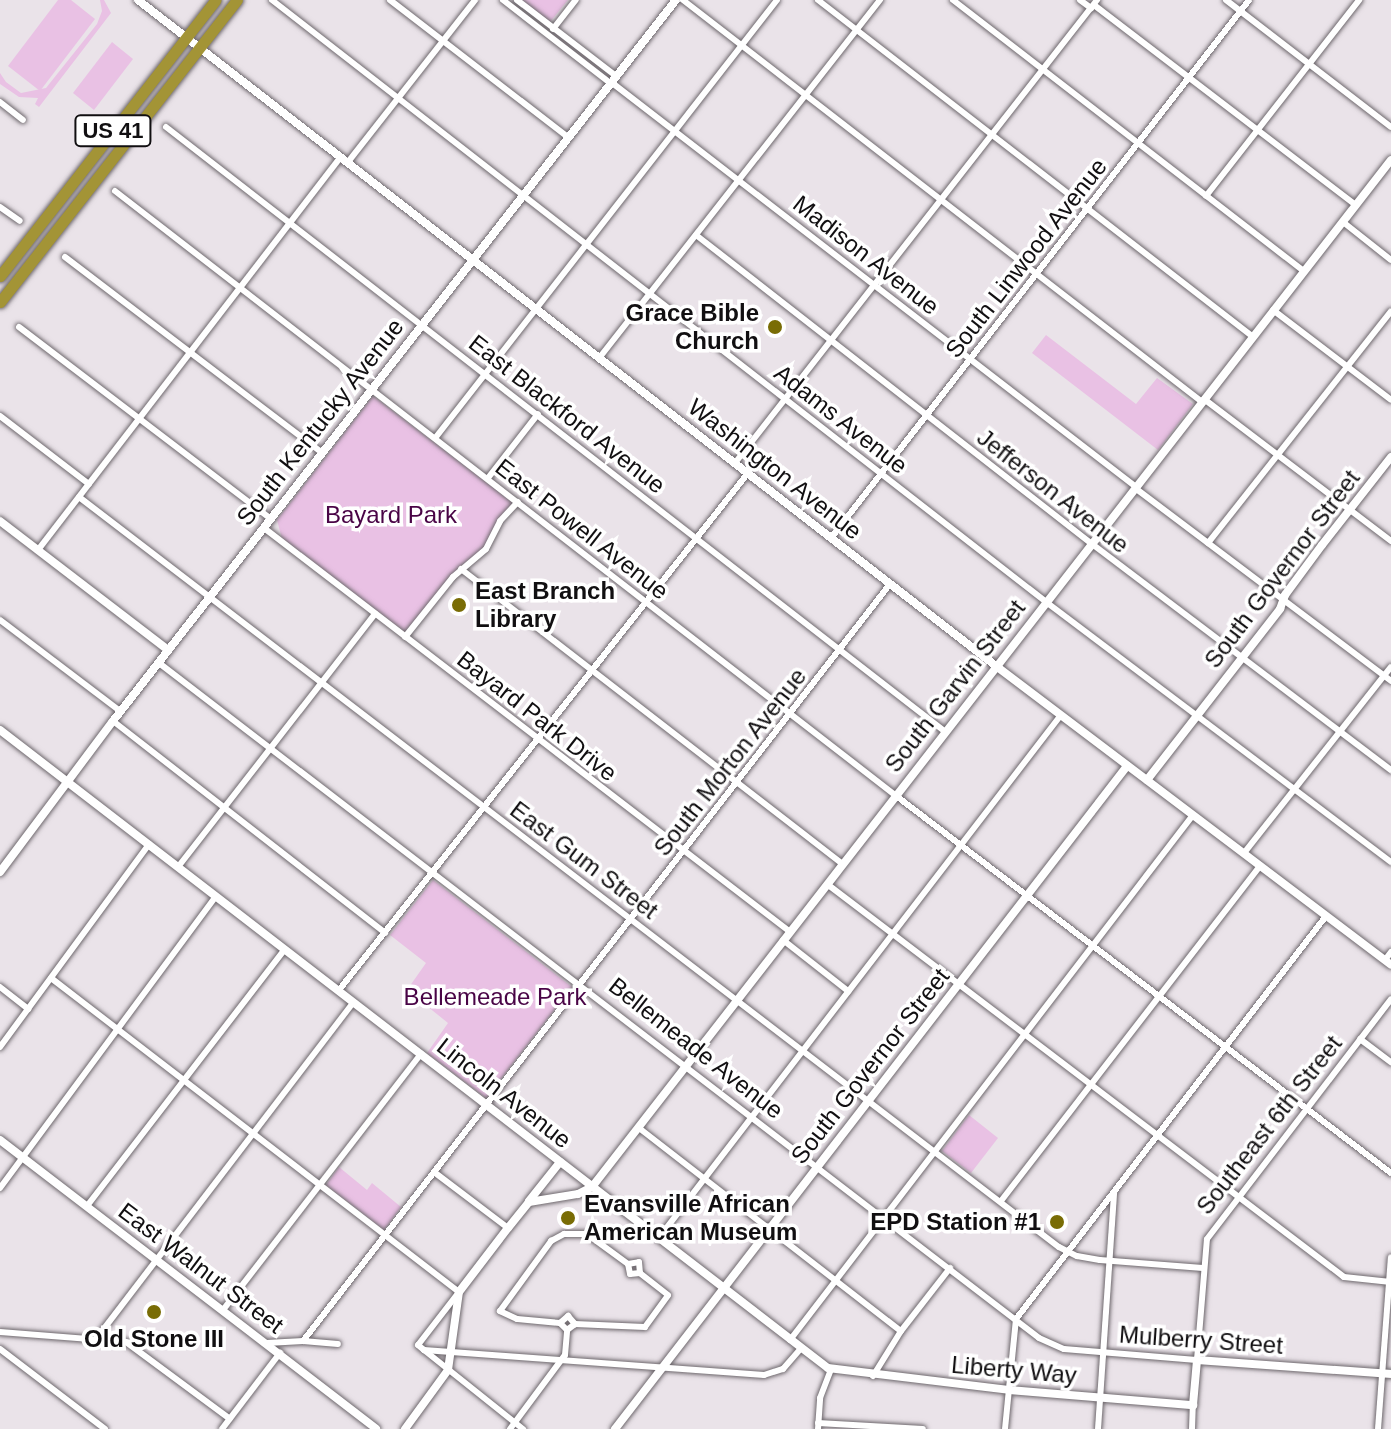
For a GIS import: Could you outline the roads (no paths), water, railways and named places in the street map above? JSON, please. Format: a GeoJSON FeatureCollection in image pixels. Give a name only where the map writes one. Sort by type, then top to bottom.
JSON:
{"type":"FeatureCollection","features":[{"type":"Feature","properties":{"kind":"highway","name":"US 41"},"geometry":{"type":"LineString","coordinates":[[0,276],[216,0]]}},
{"type":"Feature","properties":{"kind":"highway","name":"US 41"},"geometry":{"type":"LineString","coordinates":[[0,302],[237,0]]}},
{"type":"Feature","properties":{"kind":"highway"},"geometry":{"type":"LineString","coordinates":[[39,225],[41,236],[52,235]]}},
{"type":"Feature","properties":{"kind":"street","name":"Washington Avenue"},"geometry":{"type":"LineString","coordinates":[[139,0],[996,666],[1326,916],[1389,959]]}},
{"type":"Feature","properties":{"kind":"street","name":"Adams Avenue"},"geometry":{"type":"LineString","coordinates":[[272,0],[1046,602],[1391,862]]}},
{"type":"Feature","properties":{"kind":"street"},"geometry":{"type":"LineString","coordinates":[[390,0],[568,137]]}},
{"type":"Feature","properties":{"kind":"street"},"geometry":{"type":"LineString","coordinates":[[38,550],[291,223],[399,97],[475,0]]}},
{"type":"Feature","properties":{"kind":"street","name":"Madison Avenue"},"geometry":{"type":"LineString","coordinates":[[503,0],[613,80]]}},
{"type":"Feature","properties":{"kind":"street","name":"Madison Avenue"},"geometry":{"type":"LineString","coordinates":[[517,0],[738,180],[1391,681]]}},
{"type":"Feature","properties":{"kind":"street"},"geometry":{"type":"LineString","coordinates":[[549,35],[576,0]]}},
{"type":"Feature","properties":{"kind":"street","name":"South Kentucky Avenue"},"geometry":{"type":"LineString","coordinates":[[0,872],[168,650],[676,0]]}},
{"type":"Feature","properties":{"kind":"street"},"geometry":{"type":"LineString","coordinates":[[683,0],[940,200],[1391,541]]}},
{"type":"Feature","properties":{"kind":"street"},"geometry":{"type":"LineString","coordinates":[[436,437],[777,0]]}},
{"type":"Feature","properties":{"kind":"street"},"geometry":{"type":"LineString","coordinates":[[818,0],[1252,336]]}},
{"type":"Feature","properties":{"kind":"street"},"geometry":{"type":"LineString","coordinates":[[600,357],[880,0]]}},
{"type":"Feature","properties":{"kind":"street"},"geometry":{"type":"LineString","coordinates":[[953,0],[1304,271]]}},
{"type":"Feature","properties":{"kind":"street"},"geometry":{"type":"LineString","coordinates":[[1080,0],[1095,3],[1356,205]]}},
{"type":"Feature","properties":{"kind":"street"},"geometry":{"type":"LineString","coordinates":[[1226,0],[1391,127]]}},
{"type":"Feature","properties":{"kind":"street","name":"South Linwood Avenue"},"geometry":{"type":"LineString","coordinates":[[831,538],[1249,0]]}},
{"type":"Feature","properties":{"kind":"street"},"geometry":{"type":"LineString","coordinates":[[1206,196],[1359,0]]}},
{"type":"Feature","properties":{"kind":"street"},"geometry":{"type":"LineString","coordinates":[[735,463],[1095,3]]}},
{"type":"Feature","properties":{"kind":"street"},"geometry":{"type":"LineString","coordinates":[[0,102],[23,120]]}},
{"type":"Feature","properties":{"kind":"street","name":"East Blackford Avenue"},"geometry":{"type":"LineString","coordinates":[[166,127],[944,731]]}},
{"type":"Feature","properties":{"kind":"street","name":"South Garvin Street"},"geometry":{"type":"LineString","coordinates":[[592,1187],[944,731],[1391,161]]}},
{"type":"Feature","properties":{"kind":"street","name":"East Powell Avenue"},"geometry":{"type":"LineString","coordinates":[[115,191],[961,846],[1391,1173]]}},
{"type":"Feature","properties":{"kind":"street"},"geometry":{"type":"LineString","coordinates":[[0,207],[20,221]]}},
{"type":"Feature","properties":{"kind":"street"},"geometry":{"type":"LineString","coordinates":[[1343,222],[1391,260]]}},
{"type":"Feature","properties":{"kind":"street","name":"Jefferson Avenue"},"geometry":{"type":"LineString","coordinates":[[696,235],[1092,544],[1391,770]]}},
{"type":"Feature","properties":{"kind":"street"},"geometry":{"type":"LineString","coordinates":[[65,257],[322,453]]}},
{"type":"Feature","properties":{"kind":"street"},"geometry":{"type":"LineString","coordinates":[[1273,310],[1391,400]]}},
{"type":"Feature","properties":{"kind":"street"},"geometry":{"type":"LineString","coordinates":[[1208,543],[1391,311]]}},
{"type":"Feature","properties":{"kind":"street"},"geometry":{"type":"LineString","coordinates":[[19,327],[271,519]]}},
{"type":"Feature","properties":{"kind":"street"},"geometry":{"type":"LineString","coordinates":[[488,478],[538,414]]}},
{"type":"Feature","properties":{"kind":"street"},"geometry":{"type":"LineString","coordinates":[[0,416],[89,484]]}},
{"type":"Feature","properties":{"kind":"street","name":"South Governor Street"},"geometry":{"type":"LineString","coordinates":[[1147,780],[1391,457]]}},
{"type":"Feature","properties":{"kind":"street"},"geometry":{"type":"LineString","coordinates":[[339,990],[748,473]]}},
{"type":"Feature","properties":{"kind":"street","name":"East Gum Street"},"geometry":{"type":"LineString","coordinates":[[79,497],[1067,1252]]}},
{"type":"Feature","properties":{"kind":"street"},"geometry":{"type":"LineString","coordinates":[[405,637],[461,569],[486,549],[497,526],[518,502]]}},
{"type":"Feature","properties":{"kind":"street"},"geometry":{"type":"LineString","coordinates":[[0,521],[168,650]]}},
{"type":"Feature","properties":{"kind":"street","name":"Bayard Park Drive"},"geometry":{"type":"LineString","coordinates":[[264,528],[789,931]]}},
{"type":"Feature","properties":{"kind":"street"},"geometry":{"type":"LineString","coordinates":[[461,569],[842,864]]}},
{"type":"Feature","properties":{"kind":"street","name":"South Morton Avenue"},"geometry":{"type":"LineString","coordinates":[[303,1341],[890,584]]}},
{"type":"Feature","properties":{"kind":"street"},"geometry":{"type":"LineString","coordinates":[[178,867],[375,614]]}},
{"type":"Feature","properties":{"kind":"street"},"geometry":{"type":"LineString","coordinates":[[0,620],[121,712]]}},
{"type":"Feature","properties":{"kind":"street","name":"Bellemeade Avenue"},"geometry":{"type":"LineString","coordinates":[[159,663],[1016,1319]]}},
{"type":"Feature","properties":{"kind":"street"},"geometry":{"type":"LineString","coordinates":[[1244,853],[1391,667]]}},
{"type":"Feature","properties":{"kind":"street"},"geometry":{"type":"LineString","coordinates":[[658,1239],[1061,715]]}},
{"type":"Feature","properties":{"kind":"street"},"geometry":{"type":"LineString","coordinates":[[113,721],[385,933]]}},
{"type":"Feature","properties":{"kind":"street","name":"Lincoln Avenue"},"geometry":{"type":"LineString","coordinates":[[0,730],[831,1370]]}},
{"type":"Feature","properties":{"kind":"street","name":"South Governor Street"},"geometry":{"type":"LineString","coordinates":[[615,1429],[1127,766]]}},
{"type":"Feature","properties":{"kind":"street"},"geometry":{"type":"LineString","coordinates":[[790,1340],[1193,815]]}},
{"type":"Feature","properties":{"kind":"street"},"geometry":{"type":"LineString","coordinates":[[0,1047],[149,844]]}},
{"type":"Feature","properties":{"kind":"street"},"geometry":{"type":"LineString","coordinates":[[1001,1201],[1260,866]]}},
{"type":"Feature","properties":{"kind":"street"},"geometry":{"type":"LineString","coordinates":[[827,884],[1347,1279],[1390,1282]]}},
{"type":"Feature","properties":{"kind":"street"},"geometry":{"type":"LineString","coordinates":[[0,1188],[216,896]]}},
{"type":"Feature","properties":{"kind":"street"},"geometry":{"type":"LineString","coordinates":[[1005,1429],[1016,1319],[1326,916]]}},
{"type":"Feature","properties":{"kind":"street"},"geometry":{"type":"LineString","coordinates":[[783,940],[848,991]]}},
{"type":"Feature","properties":{"kind":"street"},"geometry":{"type":"LineString","coordinates":[[87,1206],[285,949]]}},
{"type":"Feature","properties":{"kind":"street"},"geometry":{"type":"LineString","coordinates":[[51,978],[459,1292]]}},
{"type":"Feature","properties":{"kind":"street"},"geometry":{"type":"LineString","coordinates":[[0,987],[28,1009]]}},
{"type":"Feature","properties":{"kind":"street","name":"Southeast 6th Street"},"geometry":{"type":"LineString","coordinates":[[1192,1429],[1207,1239],[1391,999]]}},
{"type":"Feature","properties":{"kind":"street"},"geometry":{"type":"LineString","coordinates":[[96,1339],[354,1002]]}},
{"type":"Feature","properties":{"kind":"street"},"geometry":{"type":"LineString","coordinates":[[1360,1039],[1391,1062]]}},
{"type":"Feature","properties":{"kind":"street"},"geometry":{"type":"LineString","coordinates":[[223,1310],[421,1054]]}},
{"type":"Feature","properties":{"kind":"street"},"geometry":{"type":"LineString","coordinates":[[639,1128],[901,1331]]}},
{"type":"Feature","properties":{"kind":"street","name":"East Walnut Street"},"geometry":{"type":"LineString","coordinates":[[0,1140],[376,1429]]}},
{"type":"Feature","properties":{"kind":"street"},"geometry":{"type":"LineString","coordinates":[[523,1429],[512,1426],[418,1345],[560,1162]]}},
{"type":"Feature","properties":{"kind":"street"},"geometry":{"type":"LineString","coordinates":[[434,1172],[508,1228]]}},
{"type":"Feature","properties":{"kind":"street"},"geometry":{"type":"LineString","coordinates":[[529,1202],[578,1194],[592,1187]]}},
{"type":"Feature","properties":{"kind":"street"},"geometry":{"type":"LineString","coordinates":[[1098,1429],[1114,1191]]}},
{"type":"Feature","properties":{"kind":"street"},"geometry":{"type":"LineString","coordinates":[[512,1426],[566,1352],[567,1330],[560,1323],[517,1319],[500,1311],[551,1241],[571,1232],[587,1234],[628,1264],[639,1262],[640,1273],[668,1295],[645,1327],[575,1324],[567,1330]]}},
{"type":"Feature","properties":{"kind":"street"},"geometry":{"type":"LineString","coordinates":[[1067,1252],[1110,1261],[1203,1268]]}},
{"type":"Feature","properties":{"kind":"street"},"geometry":{"type":"LineString","coordinates":[[1378,1429],[1387,1373],[1391,1257]]}},
{"type":"Feature","properties":{"kind":"street"},"geometry":{"type":"LineString","coordinates":[[873,1376],[901,1331],[950,1268]]}},
{"type":"Feature","properties":{"kind":"street"},"geometry":{"type":"LineString","coordinates":[[405,1429],[448,1370],[459,1292]]}},
{"type":"Feature","properties":{"kind":"street"},"geometry":{"type":"LineString","coordinates":[[560,1323],[568,1316],[575,1324]]}},
{"type":"Feature","properties":{"kind":"street","name":"Mulberry Street"},"geometry":{"type":"LineString","coordinates":[[1016,1319],[1051,1344],[1104,1353],[1387,1373]]}},
{"type":"Feature","properties":{"kind":"street"},"geometry":{"type":"LineString","coordinates":[[0,1332],[126,1342],[230,1419]]}},
{"type":"Feature","properties":{"kind":"street"},"geometry":{"type":"LineString","coordinates":[[267,1343],[303,1341],[338,1344]]}},
{"type":"Feature","properties":{"kind":"street"},"geometry":{"type":"LineString","coordinates":[[424,1350],[764,1375],[783,1369],[801,1348]]}},
{"type":"Feature","properties":{"kind":"street"},"geometry":{"type":"LineString","coordinates":[[0,1349],[105,1429]]}},
{"type":"Feature","properties":{"kind":"street"},"geometry":{"type":"LineString","coordinates":[[222,1429],[280,1353]]}},
{"type":"Feature","properties":{"kind":"street"},"geometry":{"type":"LineString","coordinates":[[831,1370],[820,1398],[818,1426],[923,1429]]}},
{"type":"Feature","properties":{"kind":"street","name":"Liberty Way"},"geometry":{"type":"LineString","coordinates":[[831,1370],[1193,1405]]}},
{"type":"Feature","properties":{"kind":"place","name":"Grace Bible Church"},"geometry":{"type":"Point","coordinates":[775,327]}},
{"type":"Feature","properties":{"kind":"place","name":"East Branch Library"},"geometry":{"type":"Point","coordinates":[459,605]}},
{"type":"Feature","properties":{"kind":"place","name":"Evansville African American Museum"},"geometry":{"type":"Point","coordinates":[568,1218]}},
{"type":"Feature","properties":{"kind":"place","name":"EPD Station #1"},"geometry":{"type":"Point","coordinates":[1057,1222]}},
{"type":"Feature","properties":{"kind":"place","name":"Old Stone III"},"geometry":{"type":"Point","coordinates":[154,1312]}},
{"type":"Feature","properties":{"kind":"park label","name":"Bayard Park"},"geometry":{"type":"Point","coordinates":[391,515]}},
{"type":"Feature","properties":{"kind":"park label","name":"Bellemeade Park"},"geometry":{"type":"Point","coordinates":[495,997]}}]}
